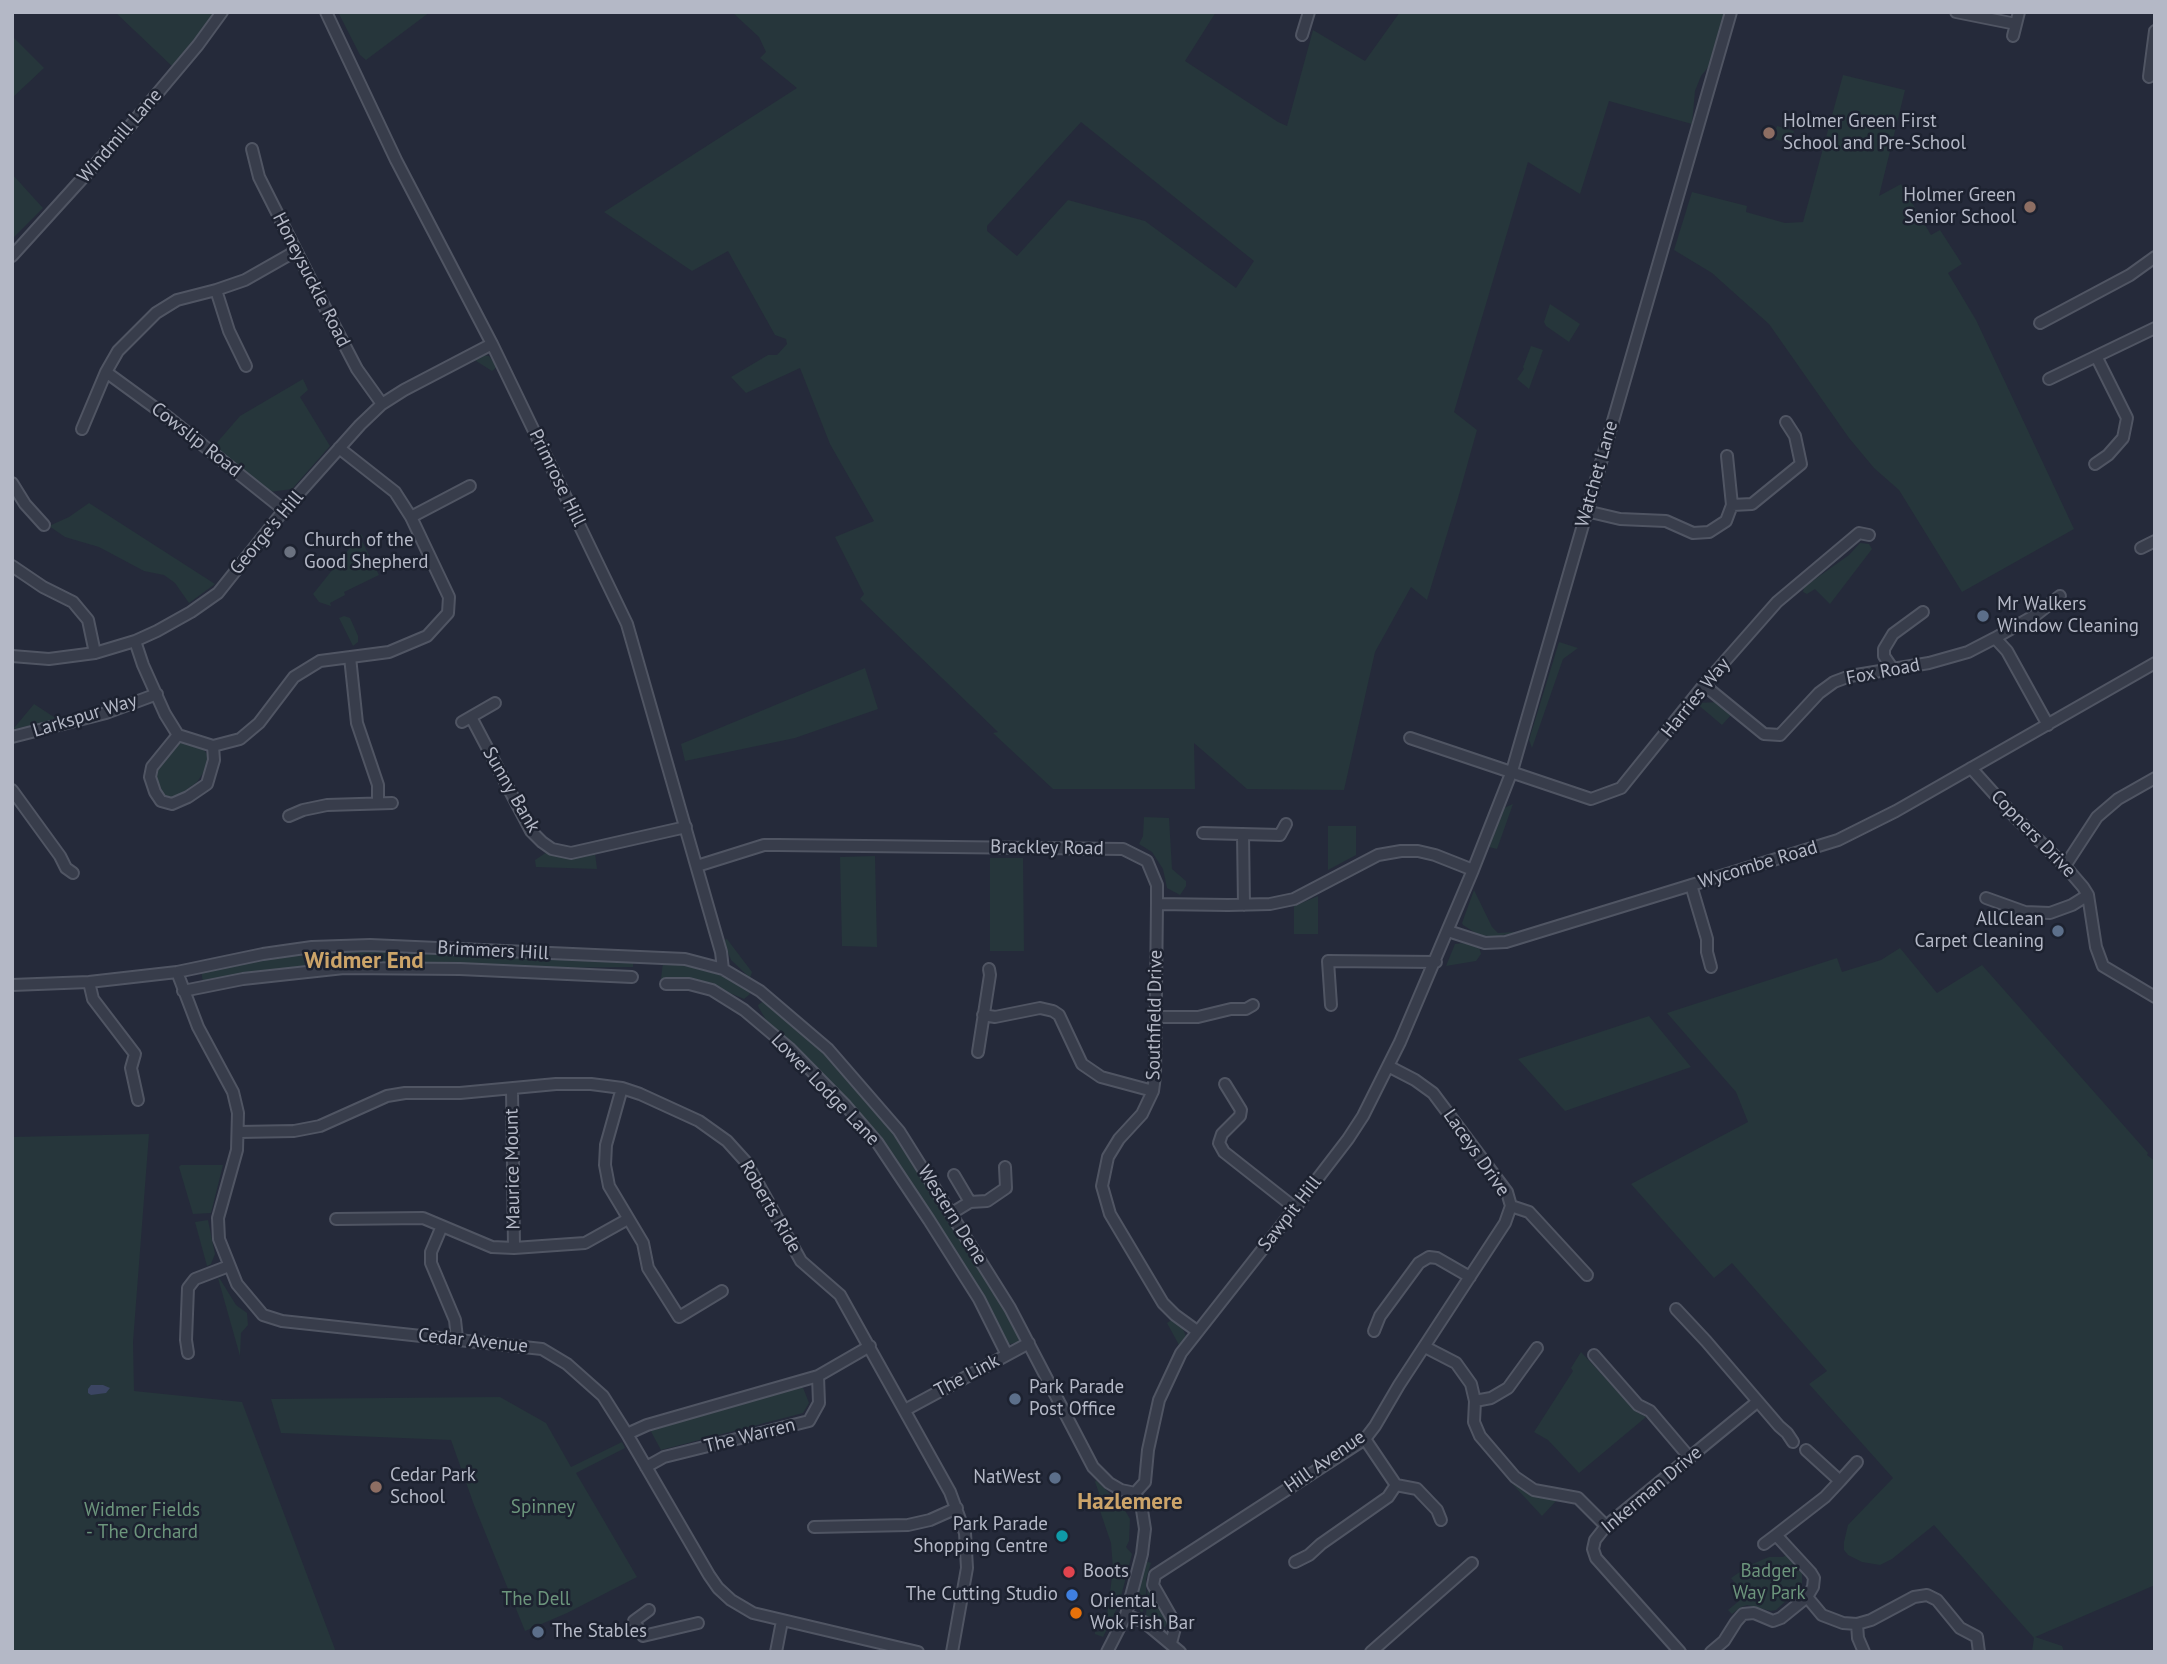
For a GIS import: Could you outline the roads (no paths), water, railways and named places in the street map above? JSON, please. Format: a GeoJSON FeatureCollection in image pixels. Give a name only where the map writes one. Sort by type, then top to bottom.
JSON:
{"type":"FeatureCollection","features":[{"type":"Feature","properties":{"kind":"street","name":"Windmill Lane"},"geometry":{"type":"LineString","coordinates":[[12,256],[131,126],[222,12]]}},
{"type":"Feature","properties":{"kind":"street","name":"Primrose Hill"},"geometry":{"type":"LineString","coordinates":[[326,12],[396,160],[492,344],[627,624],[721,951],[723,969]]}},
{"type":"Feature","properties":{"kind":"street"},"geometry":{"type":"LineString","coordinates":[[1302,36],[1309,12]]}},
{"type":"Feature","properties":{"kind":"street","name":"Watchet Lane"},"geometry":{"type":"LineString","coordinates":[[1448,931],[1512,771],[1731,12]]}},
{"type":"Feature","properties":{"kind":"street"},"geometry":{"type":"LineString","coordinates":[[1956,12],[2016,24]]}},
{"type":"Feature","properties":{"kind":"street"},"geometry":{"type":"LineString","coordinates":[[2013,36],[2019,12]]}},
{"type":"Feature","properties":{"kind":"street"},"geometry":{"type":"LineString","coordinates":[[2149,77],[2155,31]]}},
{"type":"Feature","properties":{"kind":"street","name":"Honeysuckle Road"},"geometry":{"type":"LineString","coordinates":[[251,149],[259,177],[296,251],[357,369],[382,404]]}},
{"type":"Feature","properties":{"kind":"street"},"geometry":{"type":"LineString","coordinates":[[82,429],[118,351],[156,313],[177,300],[245,280],[296,251]]}},
{"type":"Feature","properties":{"kind":"street"},"geometry":{"type":"LineString","coordinates":[[2040,323],[2130,275],[2155,257]]}},
{"type":"Feature","properties":{"kind":"street"},"geometry":{"type":"LineString","coordinates":[[216,290],[229,331],[246,366]]}},
{"type":"Feature","properties":{"kind":"street"},"geometry":{"type":"LineString","coordinates":[[2049,379],[2155,328]]}},
{"type":"Feature","properties":{"kind":"street","name":"George's Hill"},"geometry":{"type":"LineString","coordinates":[[12,656],[49,659],[95,653],[135,641],[168,625],[218,593],[284,510],[359,425],[382,404],[492,344]]}},
{"type":"Feature","properties":{"kind":"street"},"geometry":{"type":"LineString","coordinates":[[2095,464],[2108,455],[2123,438],[2127,418],[2097,358]]}},
{"type":"Feature","properties":{"kind":"street","name":"Cowslip Road"},"geometry":{"type":"LineString","coordinates":[[106,372],[169,418],[284,510]]}},
{"type":"Feature","properties":{"kind":"street"},"geometry":{"type":"LineString","coordinates":[[1732,505],[1752,504],[1801,464],[1795,436],[1786,422]]}},
{"type":"Feature","properties":{"kind":"street"},"geometry":{"type":"LineString","coordinates":[[135,641],[156,694],[178,735],[213,746],[240,739],[259,723],[294,677],[320,661],[389,652],[427,636],[448,613],[449,597],[411,517],[395,492],[340,448]]}},
{"type":"Feature","properties":{"kind":"street"},"geometry":{"type":"LineString","coordinates":[[1586,511],[1620,519],[1666,521],[1693,533],[1709,532],[1726,521],[1732,505],[1727,456]]}},
{"type":"Feature","properties":{"kind":"street"},"geometry":{"type":"LineString","coordinates":[[12,482],[25,504],[44,525]]}},
{"type":"Feature","properties":{"kind":"street"},"geometry":{"type":"LineString","coordinates":[[411,517],[470,486]]}},
{"type":"Feature","properties":{"kind":"street","name":"Harries Way"},"geometry":{"type":"LineString","coordinates":[[1410,738],[1591,799],[1621,788],[1704,685],[1777,602],[1863,531]]}},
{"type":"Feature","properties":{"kind":"street"},"geometry":{"type":"LineString","coordinates":[[2148,544],[2154,556]]}},
{"type":"Feature","properties":{"kind":"street"},"geometry":{"type":"LineString","coordinates":[[12,566],[43,587],[73,602],[88,620],[95,653]]}},
{"type":"Feature","properties":{"kind":"street","name":"Fox Road"},"geometry":{"type":"LineString","coordinates":[[1704,685],[1763,734],[1780,735],[1819,693],[1834,682],[1850,676],[1929,663],[1968,652],[2037,614],[2060,596]]}},
{"type":"Feature","properties":{"kind":"street"},"geometry":{"type":"LineString","coordinates":[[1893,669],[1884,656],[1884,649],[1893,634],[1923,612]]}},
{"type":"Feature","properties":{"kind":"street"},"geometry":{"type":"LineString","coordinates":[[1995,638],[2007,651],[2048,725]]}},
{"type":"Feature","properties":{"kind":"street"},"geometry":{"type":"LineString","coordinates":[[350,657],[357,723],[378,785],[378,803]]}},
{"type":"Feature","properties":{"kind":"street","name":"Wycombe Road"},"geometry":{"type":"LineString","coordinates":[[1448,931],[1485,943],[1506,942],[1838,840],[1896,811],[2155,663]]}},
{"type":"Feature","properties":{"kind":"street","name":"Larkspur Way"},"geometry":{"type":"LineString","coordinates":[[12,737],[106,713],[156,694]]}},
{"type":"Feature","properties":{"kind":"street","name":"Sunny Bank"},"geometry":{"type":"LineString","coordinates":[[495,703],[466,720],[531,831],[552,849],[571,853],[686,827]]}},
{"type":"Feature","properties":{"kind":"street"},"geometry":{"type":"LineString","coordinates":[[178,735],[152,767],[150,777],[161,800],[172,804],[207,784],[214,760],[213,746]]}},
{"type":"Feature","properties":{"kind":"street","name":"Copners Drive"},"geometry":{"type":"LineString","coordinates":[[1971,768],[2016,818],[2065,866],[2088,895],[2095,947],[2103,966],[2155,997]]}},
{"type":"Feature","properties":{"kind":"street"},"geometry":{"type":"LineString","coordinates":[[2065,866],[2097,817],[2118,799],[2155,778]]}},
{"type":"Feature","properties":{"kind":"street"},"geometry":{"type":"LineString","coordinates":[[12,790],[72,873]]}},
{"type":"Feature","properties":{"kind":"street"},"geometry":{"type":"LineString","coordinates":[[289,816],[327,805],[392,803]]}},
{"type":"Feature","properties":{"kind":"street"},"geometry":{"type":"LineString","coordinates":[[1203,833],[1280,835],[1286,824]]}},
{"type":"Feature","properties":{"kind":"street"},"geometry":{"type":"LineString","coordinates":[[1243,834],[1244,905]]}},
{"type":"Feature","properties":{"kind":"street","name":"Brackley Road"},"geometry":{"type":"LineString","coordinates":[[697,866],[764,845],[1123,849],[1147,861],[1157,885],[1157,904]]}},
{"type":"Feature","properties":{"kind":"street"},"geometry":{"type":"LineString","coordinates":[[1157,904],[1244,905],[1270,904],[1294,899],[1378,855],[1401,851],[1434,855],[1473,870]]}},
{"type":"Feature","properties":{"kind":"street"},"geometry":{"type":"LineString","coordinates":[[1690,885],[1707,939],[1711,967]]}},
{"type":"Feature","properties":{"kind":"street"},"geometry":{"type":"LineString","coordinates":[[1986,898],[2025,912],[2050,913],[2072,905],[2088,895]]}},
{"type":"Feature","properties":{"kind":"street","name":"Southfield Drive"},"geometry":{"type":"LineString","coordinates":[[1157,904],[1153,1091],[1142,1114],[1119,1139],[1108,1157],[1102,1186],[1110,1214],[1163,1303],[1197,1331]]}},
{"type":"Feature","properties":{"kind":"street","name":"Sawpit Hill"},"geometry":{"type":"LineString","coordinates":[[1135,1493],[1145,1482],[1148,1450],[1159,1400],[1181,1353],[1295,1209],[1363,1116],[1448,931]]}},
{"type":"Feature","properties":{"kind":"street","name":"Brimmers Hill"},"geometry":{"type":"LineString","coordinates":[[12,985],[89,982],[177,972],[312,947],[370,945],[685,959],[723,969]]}},
{"type":"Feature","properties":{"kind":"street"},"geometry":{"type":"LineString","coordinates":[[1331,1005],[1328,961],[1436,962]]}},
{"type":"Feature","properties":{"kind":"street"},"geometry":{"type":"LineString","coordinates":[[183,990],[243,979],[344,968],[460,969],[632,977]]}},
{"type":"Feature","properties":{"kind":"street","name":"Western Dene"},"geometry":{"type":"LineString","coordinates":[[723,969],[760,991],[828,1049],[898,1131],[1010,1308],[1093,1467],[1109,1483],[1121,1490],[1135,1493]]}},
{"type":"Feature","properties":{"kind":"street"},"geometry":{"type":"LineString","coordinates":[[978,1052],[989,969]]}},
{"type":"Feature","properties":{"kind":"street","name":"Cedar Avenue"},"geometry":{"type":"LineString","coordinates":[[177,972],[198,1027],[233,1092],[239,1132],[237,1150],[218,1218],[219,1240],[237,1284],[263,1315],[282,1321],[542,1349],[567,1364],[603,1396],[718,1588],[731,1601],[753,1613],[782,1621],[918,1652]]}},
{"type":"Feature","properties":{"kind":"street"},"geometry":{"type":"LineString","coordinates":[[89,982],[93,999],[135,1054],[131,1068],[138,1100]]}},
{"type":"Feature","properties":{"kind":"street","name":"Lower Lodge Lane"},"geometry":{"type":"LineString","coordinates":[[666,984],[689,984],[712,990],[744,1010],[789,1048],[846,1106],[877,1142],[929,1220],[979,1299],[1007,1355]]}},
{"type":"Feature","properties":{"kind":"street"},"geometry":{"type":"LineString","coordinates":[[744,1010],[760,991]]}},
{"type":"Feature","properties":{"kind":"street"},"geometry":{"type":"LineString","coordinates":[[1155,1017],[1198,1017],[1231,1009],[1246,1009],[1253,1005]]}},
{"type":"Feature","properties":{"kind":"street"},"geometry":{"type":"LineString","coordinates":[[983,1015],[995,1017],[1040,1008],[1054,1011],[1059,1015],[1082,1064],[1101,1077],[1153,1091]]}},
{"type":"Feature","properties":{"kind":"street","name":"Laceys Drive"},"geometry":{"type":"LineString","coordinates":[[1388,1066],[1433,1093],[1507,1192],[1511,1206],[1529,1212],[1587,1275]]}},
{"type":"Feature","properties":{"kind":"street","name":"Roberts Ride"},"geometry":{"type":"LineString","coordinates":[[239,1132],[294,1132],[320,1126],[396,1094],[460,1093],[556,1084],[591,1084],[622,1088],[640,1094],[699,1121],[727,1141],[746,1162],[801,1261],[840,1295],[950,1492],[965,1533],[967,1569],[952,1652]]}},
{"type":"Feature","properties":{"kind":"street"},"geometry":{"type":"LineString","coordinates":[[1225,1084],[1241,1110],[1240,1116],[1222,1134],[1219,1143],[1224,1152],[1295,1209]]}},
{"type":"Feature","properties":{"kind":"street"},"geometry":{"type":"LineString","coordinates":[[622,1088],[606,1145],[605,1165],[610,1186],[643,1243],[648,1268],[675,1319],[722,1291]]}},
{"type":"Feature","properties":{"kind":"street","name":"Maurice Mount"},"geometry":{"type":"LineString","coordinates":[[512,1089],[514,1248]]}},
{"type":"Feature","properties":{"kind":"street"},"geometry":{"type":"LineString","coordinates":[[952,1213],[970,1202],[987,1202],[1006,1188],[1005,1167]]}},
{"type":"Feature","properties":{"kind":"street"},"geometry":{"type":"LineString","coordinates":[[954,1175],[970,1202]]}},
{"type":"Feature","properties":{"kind":"street","name":"Hill Avenue"},"geometry":{"type":"LineString","coordinates":[[1171,1643],[1175,1628],[1153,1585],[1155,1575],[1365,1438],[1505,1223],[1511,1206]]}},
{"type":"Feature","properties":{"kind":"street"},"geometry":{"type":"LineString","coordinates":[[336,1219],[423,1218],[492,1247],[514,1248],[585,1243],[628,1219]]}},
{"type":"Feature","properties":{"kind":"street"},"geometry":{"type":"LineString","coordinates":[[442,1226],[431,1252],[431,1263],[455,1320],[457,1338]]}},
{"type":"Feature","properties":{"kind":"street"},"geometry":{"type":"LineString","coordinates":[[1374,1331],[1380,1317],[1419,1263],[1429,1257],[1437,1258],[1470,1277]]}},
{"type":"Feature","properties":{"kind":"street"},"geometry":{"type":"LineString","coordinates":[[188,1353],[188,1288],[195,1279],[229,1266]]}},
{"type":"Feature","properties":{"kind":"street"},"geometry":{"type":"LineString","coordinates":[[1676,1308],[1793,1441]]}},
{"type":"Feature","properties":{"kind":"street","name":"The Link"},"geometry":{"type":"LineString","coordinates":[[905,1410],[1029,1343]]}},
{"type":"Feature","properties":{"kind":"street","name":"The Warren"},"geometry":{"type":"LineString","coordinates":[[627,1434],[647,1425],[818,1376],[870,1346]]}},
{"type":"Feature","properties":{"kind":"street"},"geometry":{"type":"LineString","coordinates":[[1425,1347],[1456,1363],[1471,1384],[1475,1401],[1474,1422],[1480,1436],[1515,1477],[1534,1490],[1578,1498],[1606,1526]]}},
{"type":"Feature","properties":{"kind":"street"},"geometry":{"type":"LineString","coordinates":[[1475,1401],[1492,1398],[1508,1388],[1537,1348]]}},
{"type":"Feature","properties":{"kind":"street"},"geometry":{"type":"LineString","coordinates":[[1594,1355],[1638,1405],[1650,1411],[1690,1458]]}},
{"type":"Feature","properties":{"kind":"street","name":"The Warren"},"geometry":{"type":"LineString","coordinates":[[646,1467],[664,1457],[809,1421],[820,1403],[818,1376]]}},
{"type":"Feature","properties":{"kind":"street","name":"Inkerman Drive"},"geometry":{"type":"LineString","coordinates":[[1681,1652],[1596,1558],[1593,1549],[1595,1540],[1606,1526],[1757,1402]]}},
{"type":"Feature","properties":{"kind":"street"},"geometry":{"type":"LineString","coordinates":[[1365,1438],[1396,1485],[1417,1489],[1437,1510],[1441,1520]]}},
{"type":"Feature","properties":{"kind":"street"},"geometry":{"type":"LineString","coordinates":[[1806,1450],[1840,1481]]}},
{"type":"Feature","properties":{"kind":"street"},"geometry":{"type":"LineString","coordinates":[[1764,1544],[1825,1497],[1857,1462]]}},
{"type":"Feature","properties":{"kind":"street"},"geometry":{"type":"LineString","coordinates":[[1295,1562],[1309,1555],[1388,1497],[1396,1485]]}},
{"type":"Feature","properties":{"kind":"street"},"geometry":{"type":"LineString","coordinates":[[1107,1652],[1126,1615],[1142,1554],[1145,1529],[1142,1510],[1135,1493]]}},
{"type":"Feature","properties":{"kind":"street"},"geometry":{"type":"LineString","coordinates":[[814,1527],[908,1525],[930,1520],[957,1508]]}},
{"type":"Feature","properties":{"kind":"street"},"geometry":{"type":"LineString","coordinates":[[1711,1652],[1724,1641],[1743,1614],[1754,1613],[1773,1621],[1781,1618],[1807,1597],[1813,1587],[1814,1578],[1776,1535]]}},
{"type":"Feature","properties":{"kind":"street"},"geometry":{"type":"LineString","coordinates":[[1371,1652],[1472,1563]]}},
{"type":"Feature","properties":{"kind":"street"},"geometry":{"type":"LineString","coordinates":[[1807,1597],[1822,1615],[1843,1623],[1857,1624],[1871,1620],[1914,1597],[1927,1595],[1937,1600],[1960,1628],[1977,1637],[1979,1652]]}},
{"type":"Feature","properties":{"kind":"street"},"geometry":{"type":"LineString","coordinates":[[649,1610],[634,1621],[643,1636],[698,1623]]}},
{"type":"Feature","properties":{"kind":"street"},"geometry":{"type":"LineString","coordinates":[[1126,1615],[1144,1622],[1180,1652]]}},
{"type":"Feature","properties":{"kind":"street"},"geometry":{"type":"LineString","coordinates":[[776,1652],[782,1621]]}},
{"type":"Feature","properties":{"kind":"street"},"geometry":{"type":"LineString","coordinates":[[1857,1624],[1858,1637],[1864,1652]]}},
{"type":"Feature","properties":{"kind":"water"},"geometry":{"type":"Polygon","coordinates":[[[91,1385],[110,1388],[106,1393],[91,1395],[88,1389],[91,1385]]]}},
{"type":"Feature","properties":{"kind":"place","name":"Holmer Green First School and Pre-School"},"geometry":{"type":"Point","coordinates":[1769,133]}},
{"type":"Feature","properties":{"kind":"place","name":"Holmer Green Senior School"},"geometry":{"type":"Point","coordinates":[2030,207]}},
{"type":"Feature","properties":{"kind":"place","name":"Church of the Good Shepherd"},"geometry":{"type":"Point","coordinates":[290,552]}},
{"type":"Feature","properties":{"kind":"place","name":"Mr Walkers Window Cleaning"},"geometry":{"type":"Point","coordinates":[1983,616]}},
{"type":"Feature","properties":{"kind":"place","name":"AllClean Carpet Cleaning"},"geometry":{"type":"Point","coordinates":[2058,931]}},
{"type":"Feature","properties":{"kind":"place","name":"Park Parade Post Office"},"geometry":{"type":"Point","coordinates":[1015,1399]}},
{"type":"Feature","properties":{"kind":"place","name":"NatWest"},"geometry":{"type":"Point","coordinates":[1055,1478]}},
{"type":"Feature","properties":{"kind":"place","name":"Cedar Park School"},"geometry":{"type":"Point","coordinates":[376,1487]}},
{"type":"Feature","properties":{"kind":"place","name":"Park Parade Shopping Centre"},"geometry":{"type":"Point","coordinates":[1062,1536]}},
{"type":"Feature","properties":{"kind":"place","name":"Boots"},"geometry":{"type":"Point","coordinates":[1069,1572]}},
{"type":"Feature","properties":{"kind":"place","name":"The Cutting Studio"},"geometry":{"type":"Point","coordinates":[1072,1595]}},
{"type":"Feature","properties":{"kind":"place","name":"Oriental Wok Fish Bar"},"geometry":{"type":"Point","coordinates":[1076,1613]}},
{"type":"Feature","properties":{"kind":"place","name":"The Stables"},"geometry":{"type":"Point","coordinates":[538,1632]}},
{"type":"Feature","properties":{"kind":"district","name":"Widmer End"},"geometry":{"type":"Point","coordinates":[364,961]}},
{"type":"Feature","properties":{"kind":"district","name":"Hazlemere"},"geometry":{"type":"Point","coordinates":[1130,1502]}},
{"type":"Feature","properties":{"kind":"park label","name":"Spinney"},"geometry":{"type":"Point","coordinates":[543,1508]}},
{"type":"Feature","properties":{"kind":"park label","name":"Widmer Fields - The Orchard"},"geometry":{"type":"Point","coordinates":[142,1522]}},
{"type":"Feature","properties":{"kind":"park label","name":"Badger Way Park"},"geometry":{"type":"Point","coordinates":[1769,1583]}},
{"type":"Feature","properties":{"kind":"park label","name":"The Dell"},"geometry":{"type":"Point","coordinates":[536,1600]}}]}
